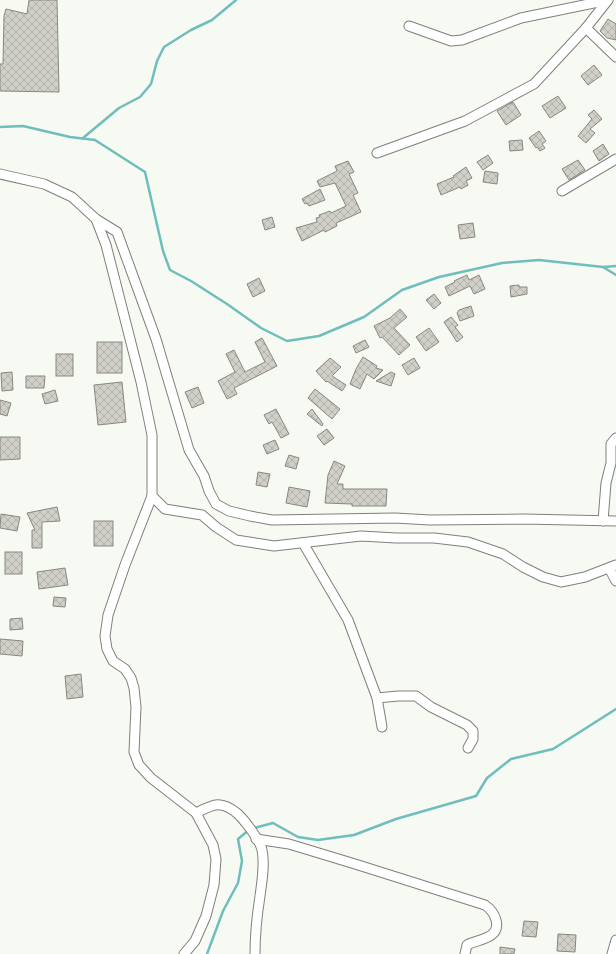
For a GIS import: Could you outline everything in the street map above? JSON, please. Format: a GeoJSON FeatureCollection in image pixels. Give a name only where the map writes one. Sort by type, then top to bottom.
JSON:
{"type":"FeatureCollection","features":[{"type":"Feature","properties":{"kind":"street"},"geometry":{"type":"LineString","coordinates":[[409,26],[451,41],[462,40],[521,18],[608,0]]}},
{"type":"Feature","properties":{"kind":"street"},"geometry":{"type":"LineString","coordinates":[[377,153],[465,121],[534,84],[586,28],[608,0]]}},
{"type":"Feature","properties":{"kind":"street"},"geometry":{"type":"LineString","coordinates":[[586,28],[616,57]]}},
{"type":"Feature","properties":{"kind":"street"},"geometry":{"type":"LineString","coordinates":[[562,191],[616,159]]}},
{"type":"Feature","properties":{"kind":"street"},"geometry":{"type":"LineString","coordinates":[[0,174],[44,184],[72,197],[96,219],[117,232],[156,339],[189,450],[204,476],[209,491],[216,504],[229,511],[272,520],[394,518],[430,520],[616,521]]}},
{"type":"Feature","properties":{"kind":"street"},"geometry":{"type":"LineString","coordinates":[[96,219],[106,245],[141,382],[152,435],[152,496],[125,565],[108,615],[105,636],[107,649],[113,661],[125,669],[131,678],[134,688],[136,707],[134,752],[139,765],[151,778],[196,813],[213,844],[216,860],[214,885],[206,916],[195,941],[184,954]]}},
{"type":"Feature","properties":{"kind":"street"},"geometry":{"type":"LineString","coordinates":[[603,520],[606,483],[611,463],[611,444],[616,438]]}},
{"type":"Feature","properties":{"kind":"street"},"geometry":{"type":"LineString","coordinates":[[152,496],[166,509],[202,516],[236,540],[274,546],[361,536],[434,538],[468,542],[503,554],[523,567],[543,577],[561,582],[585,577],[613,566],[616,581]]}},
{"type":"Feature","properties":{"kind":"street"},"geometry":{"type":"LineString","coordinates":[[202,516],[216,504]]}},
{"type":"Feature","properties":{"kind":"street"},"geometry":{"type":"LineString","coordinates":[[303,543],[348,620],[377,698],[382,727]]}},
{"type":"Feature","properties":{"kind":"street"},"geometry":{"type":"LineString","coordinates":[[377,698],[416,696],[431,707],[467,725],[473,731],[473,736],[468,748]]}},
{"type":"Feature","properties":{"kind":"street"},"geometry":{"type":"LineString","coordinates":[[196,813],[212,805],[221,804],[234,811],[242,818],[262,848],[263,861],[255,939],[255,954]]}},
{"type":"Feature","properties":{"kind":"street"},"geometry":{"type":"LineString","coordinates":[[256,839],[288,844],[485,905],[492,910],[495,917],[497,925],[496,932],[489,937],[467,946],[465,954]]}},
{"type":"Feature","properties":{"kind":"street"},"geometry":{"type":"LineString","coordinates":[[612,954],[616,940]]}},
{"type":"Feature","properties":{"kind":"building"},"geometry":{"type":"Polygon","coordinates":[[[29,0],[57,0],[59,92],[0,91],[0,64],[3,64],[4,16],[6,9],[27,14],[29,0]]]}},
{"type":"Feature","properties":{"kind":"building"},"geometry":{"type":"Polygon","coordinates":[[[608,19],[616,24],[616,40],[607,38],[600,31],[608,19]]]}},
{"type":"Feature","properties":{"kind":"building"},"geometry":{"type":"Polygon","coordinates":[[[594,65],[602,75],[588,85],[581,76],[594,65]]]}},
{"type":"Feature","properties":{"kind":"building"},"geometry":{"type":"Polygon","coordinates":[[[558,96],[566,108],[550,118],[542,106],[558,96]]]}},
{"type":"Feature","properties":{"kind":"building"},"geometry":{"type":"Polygon","coordinates":[[[513,102],[521,115],[506,125],[497,111],[513,102]]]}},
{"type":"Feature","properties":{"kind":"building"},"geometry":{"type":"Polygon","coordinates":[[[594,110],[602,119],[590,129],[595,133],[586,143],[578,136],[592,119],[588,115],[594,110]]]}},
{"type":"Feature","properties":{"kind":"building"},"geometry":{"type":"Polygon","coordinates":[[[539,131],[546,141],[542,144],[545,148],[540,151],[529,138],[539,131]]]}},
{"type":"Feature","properties":{"kind":"building"},"geometry":{"type":"Polygon","coordinates":[[[522,140],[523,150],[510,151],[509,141],[522,140]]]}},
{"type":"Feature","properties":{"kind":"building"},"geometry":{"type":"Polygon","coordinates":[[[603,144],[609,154],[599,161],[593,151],[603,144]]]}},
{"type":"Feature","properties":{"kind":"building"},"geometry":{"type":"Polygon","coordinates":[[[488,155],[493,163],[483,170],[477,162],[488,155]]]}},
{"type":"Feature","properties":{"kind":"building"},"geometry":{"type":"Polygon","coordinates":[[[578,160],[585,170],[569,180],[562,169],[578,160]]]}},
{"type":"Feature","properties":{"kind":"building"},"geometry":{"type":"Polygon","coordinates":[[[348,161],[354,172],[349,174],[358,193],[353,195],[361,212],[336,223],[337,226],[325,232],[324,230],[302,241],[296,228],[317,222],[316,218],[320,217],[319,215],[330,211],[331,213],[346,206],[335,183],[320,187],[317,181],[337,171],[335,166],[348,161]]]}},
{"type":"Feature","properties":{"kind":"building"},"geometry":{"type":"Polygon","coordinates":[[[466,167],[472,178],[466,181],[468,185],[461,189],[460,187],[441,195],[437,184],[454,177],[453,176],[466,167]]]}},
{"type":"Feature","properties":{"kind":"building"},"geometry":{"type":"Polygon","coordinates":[[[485,171],[498,173],[497,184],[483,182],[485,171]]]}},
{"type":"Feature","properties":{"kind":"building"},"geometry":{"type":"Polygon","coordinates":[[[320,189],[325,200],[309,206],[307,203],[305,204],[302,199],[320,189]]]}},
{"type":"Feature","properties":{"kind":"building"},"geometry":{"type":"Polygon","coordinates":[[[272,217],[275,227],[265,230],[262,220],[272,217]]]}},
{"type":"Feature","properties":{"kind":"building"},"geometry":{"type":"Polygon","coordinates":[[[473,223],[475,237],[460,239],[458,225],[473,223]]]}},
{"type":"Feature","properties":{"kind":"building"},"geometry":{"type":"Polygon","coordinates":[[[467,275],[469,280],[479,275],[485,289],[474,294],[470,286],[449,296],[445,287],[467,275]]]}},
{"type":"Feature","properties":{"kind":"building"},"geometry":{"type":"Polygon","coordinates":[[[259,278],[265,291],[253,297],[247,284],[259,278]]]}},
{"type":"Feature","properties":{"kind":"building"},"geometry":{"type":"Polygon","coordinates":[[[519,285],[519,287],[527,287],[527,294],[511,297],[510,286],[519,285]]]}},
{"type":"Feature","properties":{"kind":"building"},"geometry":{"type":"Polygon","coordinates":[[[434,294],[441,303],[434,309],[426,300],[434,294]]]}},
{"type":"Feature","properties":{"kind":"building"},"geometry":{"type":"Polygon","coordinates":[[[471,306],[474,316],[460,321],[457,313],[459,310],[471,306]]]}},
{"type":"Feature","properties":{"kind":"building"},"geometry":{"type":"Polygon","coordinates":[[[400,309],[407,317],[394,328],[410,345],[399,355],[382,337],[380,338],[374,326],[390,318],[400,309]]]}},
{"type":"Feature","properties":{"kind":"building"},"geometry":{"type":"Polygon","coordinates":[[[451,317],[458,325],[455,327],[463,337],[457,342],[444,322],[451,317]]]}},
{"type":"Feature","properties":{"kind":"building"},"geometry":{"type":"Polygon","coordinates":[[[429,328],[439,342],[426,351],[416,337],[429,328]]]}},
{"type":"Feature","properties":{"kind":"building"},"geometry":{"type":"Polygon","coordinates":[[[262,338],[277,366],[234,388],[237,394],[227,399],[218,381],[235,372],[226,354],[234,350],[245,372],[265,362],[255,342],[262,338]]]}},
{"type":"Feature","properties":{"kind":"building"},"geometry":{"type":"Polygon","coordinates":[[[365,340],[369,347],[356,353],[353,346],[365,340]]]}},
{"type":"Feature","properties":{"kind":"building"},"geometry":{"type":"Polygon","coordinates":[[[97,342],[122,342],[122,373],[97,373],[97,342]]]}},
{"type":"Feature","properties":{"kind":"building"},"geometry":{"type":"Polygon","coordinates":[[[56,354],[73,354],[73,376],[56,376],[56,354]]]}},
{"type":"Feature","properties":{"kind":"building"},"geometry":{"type":"Polygon","coordinates":[[[363,357],[377,366],[376,368],[383,370],[374,379],[367,374],[360,389],[350,384],[363,357]]]}},
{"type":"Feature","properties":{"kind":"building"},"geometry":{"type":"Polygon","coordinates":[[[330,358],[341,367],[332,376],[346,385],[342,391],[327,381],[326,382],[316,371],[330,358]]]}},
{"type":"Feature","properties":{"kind":"building"},"geometry":{"type":"Polygon","coordinates":[[[414,358],[420,368],[408,375],[402,365],[414,358]]]}},
{"type":"Feature","properties":{"kind":"building"},"geometry":{"type":"Polygon","coordinates":[[[12,372],[13,390],[2,391],[1,373],[12,372]]]}},
{"type":"Feature","properties":{"kind":"building"},"geometry":{"type":"Polygon","coordinates":[[[391,372],[395,374],[391,386],[376,381],[391,372]]]}},
{"type":"Feature","properties":{"kind":"building"},"geometry":{"type":"Polygon","coordinates":[[[26,376],[45,376],[44,388],[26,388],[26,376]]]}},
{"type":"Feature","properties":{"kind":"building"},"geometry":{"type":"Polygon","coordinates":[[[122,382],[126,422],[98,425],[94,385],[122,382]]]}},
{"type":"Feature","properties":{"kind":"building"},"geometry":{"type":"Polygon","coordinates":[[[198,387],[204,403],[192,408],[185,392],[198,387]]]}},
{"type":"Feature","properties":{"kind":"building"},"geometry":{"type":"Polygon","coordinates":[[[315,389],[340,409],[332,419],[308,398],[315,389]]]}},
{"type":"Feature","properties":{"kind":"building"},"geometry":{"type":"Polygon","coordinates":[[[55,390],[58,401],[45,404],[42,394],[55,390]]]}},
{"type":"Feature","properties":{"kind":"building"},"geometry":{"type":"Polygon","coordinates":[[[0,400],[11,403],[7,416],[0,414],[0,400]]]}},
{"type":"Feature","properties":{"kind":"building"},"geometry":{"type":"Polygon","coordinates":[[[276,409],[289,434],[281,438],[272,422],[269,424],[264,415],[276,409]]]}},
{"type":"Feature","properties":{"kind":"building"},"geometry":{"type":"Polygon","coordinates":[[[312,409],[323,424],[322,426],[307,414],[312,409]]]}},
{"type":"Feature","properties":{"kind":"building"},"geometry":{"type":"Polygon","coordinates":[[[327,429],[334,438],[324,445],[317,436],[327,429]]]}},
{"type":"Feature","properties":{"kind":"building"},"geometry":{"type":"Polygon","coordinates":[[[0,437],[20,437],[20,459],[0,460],[0,437]]]}},
{"type":"Feature","properties":{"kind":"building"},"geometry":{"type":"Polygon","coordinates":[[[275,440],[279,449],[267,454],[263,445],[275,440]]]}},
{"type":"Feature","properties":{"kind":"building"},"geometry":{"type":"Polygon","coordinates":[[[289,455],[299,458],[296,469],[285,466],[289,455]]]}},
{"type":"Feature","properties":{"kind":"building"},"geometry":{"type":"Polygon","coordinates":[[[334,461],[345,466],[337,484],[343,484],[343,489],[387,489],[386,506],[352,506],[352,504],[325,503],[328,475],[334,461]]]}},
{"type":"Feature","properties":{"kind":"building"},"geometry":{"type":"Polygon","coordinates":[[[258,472],[270,474],[267,487],[256,485],[258,472]]]}},
{"type":"Feature","properties":{"kind":"building"},"geometry":{"type":"Polygon","coordinates":[[[289,487],[310,491],[307,507],[286,503],[289,487]]]}},
{"type":"Feature","properties":{"kind":"building"},"geometry":{"type":"Polygon","coordinates":[[[57,507],[60,521],[42,522],[42,548],[32,548],[32,530],[35,530],[27,513],[57,507]]]}},
{"type":"Feature","properties":{"kind":"building"},"geometry":{"type":"Polygon","coordinates":[[[1,514],[20,517],[17,531],[0,528],[1,514]]]}},
{"type":"Feature","properties":{"kind":"building"},"geometry":{"type":"Polygon","coordinates":[[[94,521],[113,521],[113,546],[94,546],[94,521]]]}},
{"type":"Feature","properties":{"kind":"building"},"geometry":{"type":"Polygon","coordinates":[[[5,552],[22,552],[22,574],[5,574],[5,552]]]}},
{"type":"Feature","properties":{"kind":"building"},"geometry":{"type":"Polygon","coordinates":[[[65,568],[68,585],[39,589],[37,572],[65,568]]]}},
{"type":"Feature","properties":{"kind":"building"},"geometry":{"type":"Polygon","coordinates":[[[54,597],[66,598],[65,607],[53,606],[54,597]]]}},
{"type":"Feature","properties":{"kind":"building"},"geometry":{"type":"Polygon","coordinates":[[[22,618],[23,629],[10,630],[10,619],[22,618]]]}},
{"type":"Feature","properties":{"kind":"building"},"geometry":{"type":"Polygon","coordinates":[[[0,639],[23,641],[22,656],[0,654],[0,639]]]}},
{"type":"Feature","properties":{"kind":"building"},"geometry":{"type":"Polygon","coordinates":[[[81,674],[83,697],[67,699],[65,676],[81,674]]]}},
{"type":"Feature","properties":{"kind":"building"},"geometry":{"type":"Polygon","coordinates":[[[524,921],[538,922],[536,937],[522,936],[524,921]]]}},
{"type":"Feature","properties":{"kind":"building"},"geometry":{"type":"Polygon","coordinates":[[[558,934],[576,935],[575,952],[557,951],[558,934]]]}},
{"type":"Feature","properties":{"kind":"building"},"geometry":{"type":"Polygon","coordinates":[[[500,947],[515,949],[514,954],[500,954],[500,947]]]}},
{"type":"Feature","properties":{"kind":"waterway"},"geometry":{"type":"LineString","coordinates":[[83,138],[119,108],[140,97],[151,84],[157,61],[164,47],[191,30],[212,20],[236,0]]}},
{"type":"Feature","properties":{"kind":"waterway"},"geometry":{"type":"LineString","coordinates":[[0,127],[23,126],[70,137],[95,140],[145,172],[163,251],[170,270],[191,281],[261,328],[287,341],[319,336],[364,317],[402,290],[439,277],[502,263],[539,260],[603,267],[616,266]]}},
{"type":"Feature","properties":{"kind":"waterway"},"geometry":{"type":"LineString","coordinates":[[603,267],[616,275]]}},
{"type":"Feature","properties":{"kind":"waterway"},"geometry":{"type":"LineString","coordinates":[[207,954],[223,911],[238,883],[242,861],[238,839],[250,829],[273,823],[298,837],[318,840],[354,835],[396,819],[476,796],[487,778],[511,759],[553,749],[616,709]]}}]}
